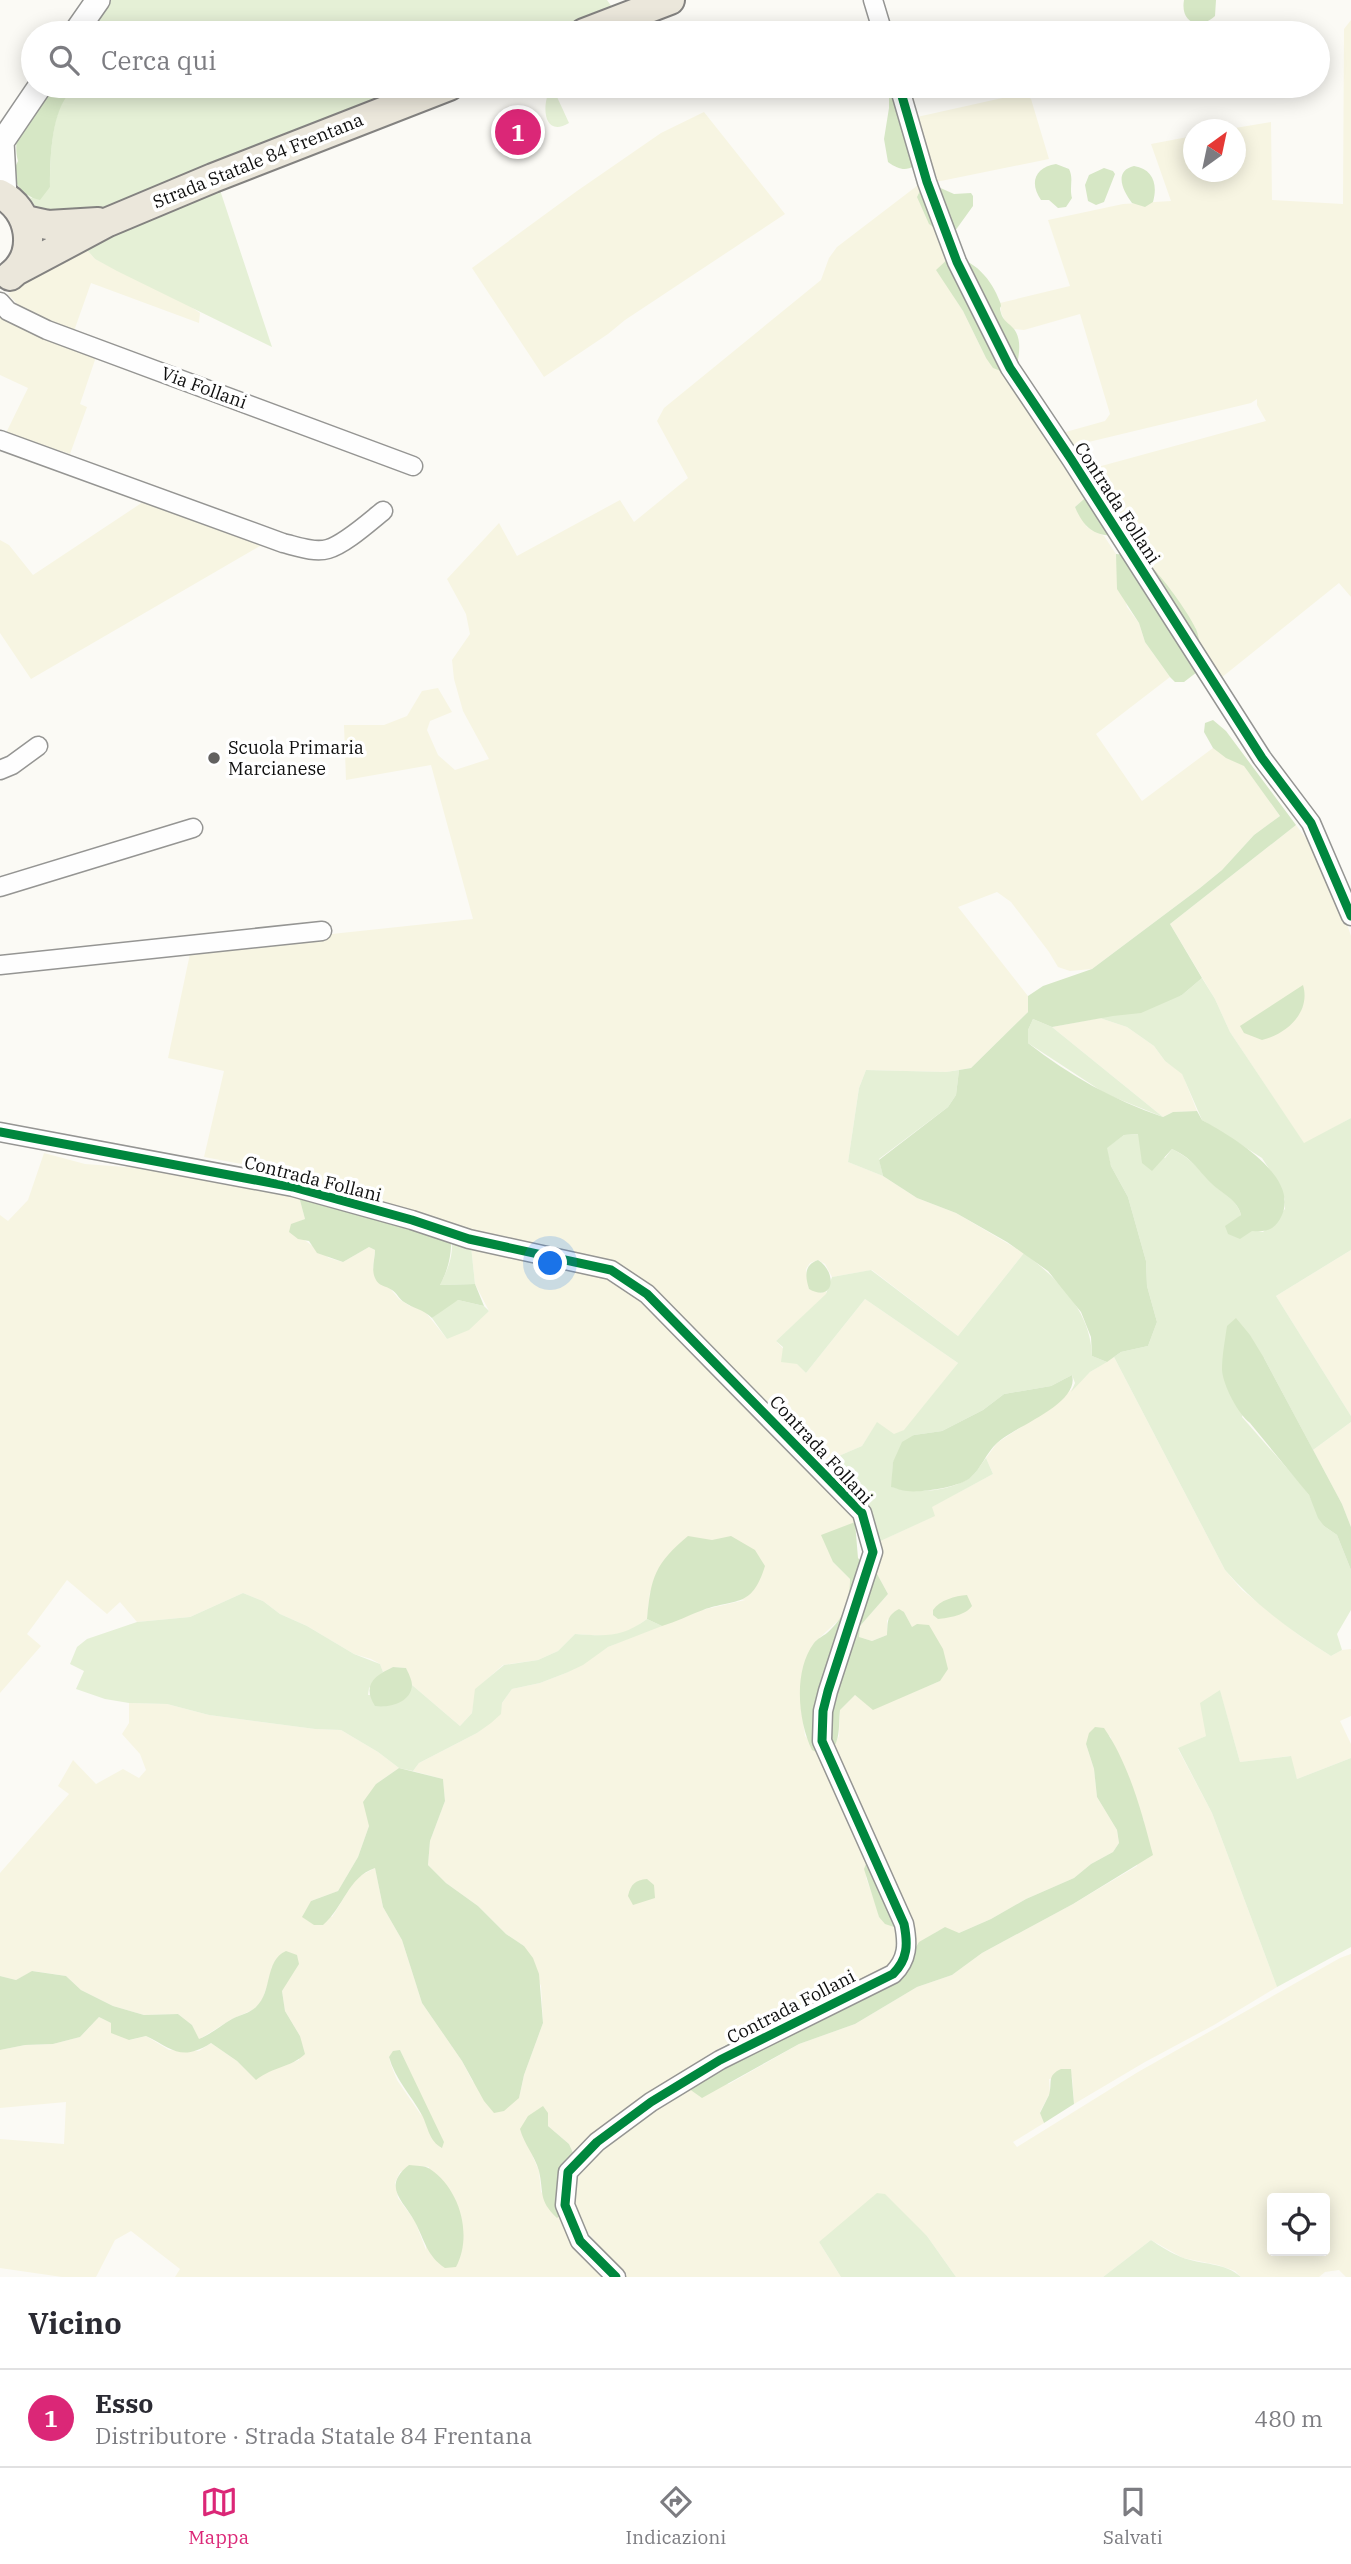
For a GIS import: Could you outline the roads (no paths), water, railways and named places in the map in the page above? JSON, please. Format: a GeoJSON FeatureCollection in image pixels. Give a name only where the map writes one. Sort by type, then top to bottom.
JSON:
{"type":"FeatureCollection","features":[{"type":"Feature","properties":{"kind":"main road"},"geometry":{"type":"LineString","coordinates":[[615,21],[670,0]]}},
{"type":"Feature","properties":{"kind":"main road","name":"Strada Statale 84 Frentana"},"geometry":{"type":"LineString","coordinates":[[8,277],[108,222],[212,178],[418,98]]}},
{"type":"Feature","properties":{"kind":"main road"},"geometry":{"type":"LineString","coordinates":[[2,195],[17,207],[29,233],[24,260],[8,277]]}},
{"type":"Feature","properties":{"kind":"main road","name":"Strada Statale 84 Frentana"},"geometry":{"type":"LineString","coordinates":[[25,220],[62,225],[108,222]]}},
{"type":"Feature","properties":{"kind":"street"},"geometry":{"type":"LineString","coordinates":[[873,0],[879,21]]}},
{"type":"Feature","properties":{"kind":"street"},"geometry":{"type":"LineString","coordinates":[[82,21],[95,1]]}},
{"type":"Feature","properties":{"kind":"street"},"geometry":{"type":"LineString","coordinates":[[2,195],[1,143],[32,98]]}},
{"type":"Feature","properties":{"kind":"street","name":"Contrada Follani"},"geometry":{"type":"LineString","coordinates":[[902,98],[927,182],[957,262],[1010,368],[1262,758],[1311,823],[1351,916]]}},
{"type":"Feature","properties":{"kind":"street","name":"Via Follani"},"geometry":{"type":"LineString","coordinates":[[0,302],[8,311],[47,330],[413,467]]}},
{"type":"Feature","properties":{"kind":"street"},"geometry":{"type":"LineString","coordinates":[[0,440],[284,543],[312,549],[327,549],[383,512]]}},
{"type":"Feature","properties":{"kind":"street"},"geometry":{"type":"LineString","coordinates":[[0,770],[12,765],[38,746]]}},
{"type":"Feature","properties":{"kind":"street"},"geometry":{"type":"LineString","coordinates":[[0,887],[193,828]]}},
{"type":"Feature","properties":{"kind":"street"},"geometry":{"type":"LineString","coordinates":[[0,965],[322,932]]}},
{"type":"Feature","properties":{"kind":"street","name":"Contrada Follani"},"geometry":{"type":"LineString","coordinates":[[0,1132],[293,1186],[468,1239],[611,1270],[647,1294],[862,1513],[873,1552],[828,1691],[823,1711],[822,1741],[904,1924],[906,1957],[902,1966],[893,1974],[720,2060],[651,2102],[597,2142],[568,2172],[565,2205],[580,2241],[616,2277]]}},
{"type":"Feature","properties":{"kind":"place","name":"Esso"},"geometry":{"type":"Point","coordinates":[518,132]}},
{"type":"Feature","properties":{"kind":"place","name":"Scuola Primaria Marcianese"},"geometry":{"type":"Point","coordinates":[214,758]}}]}
